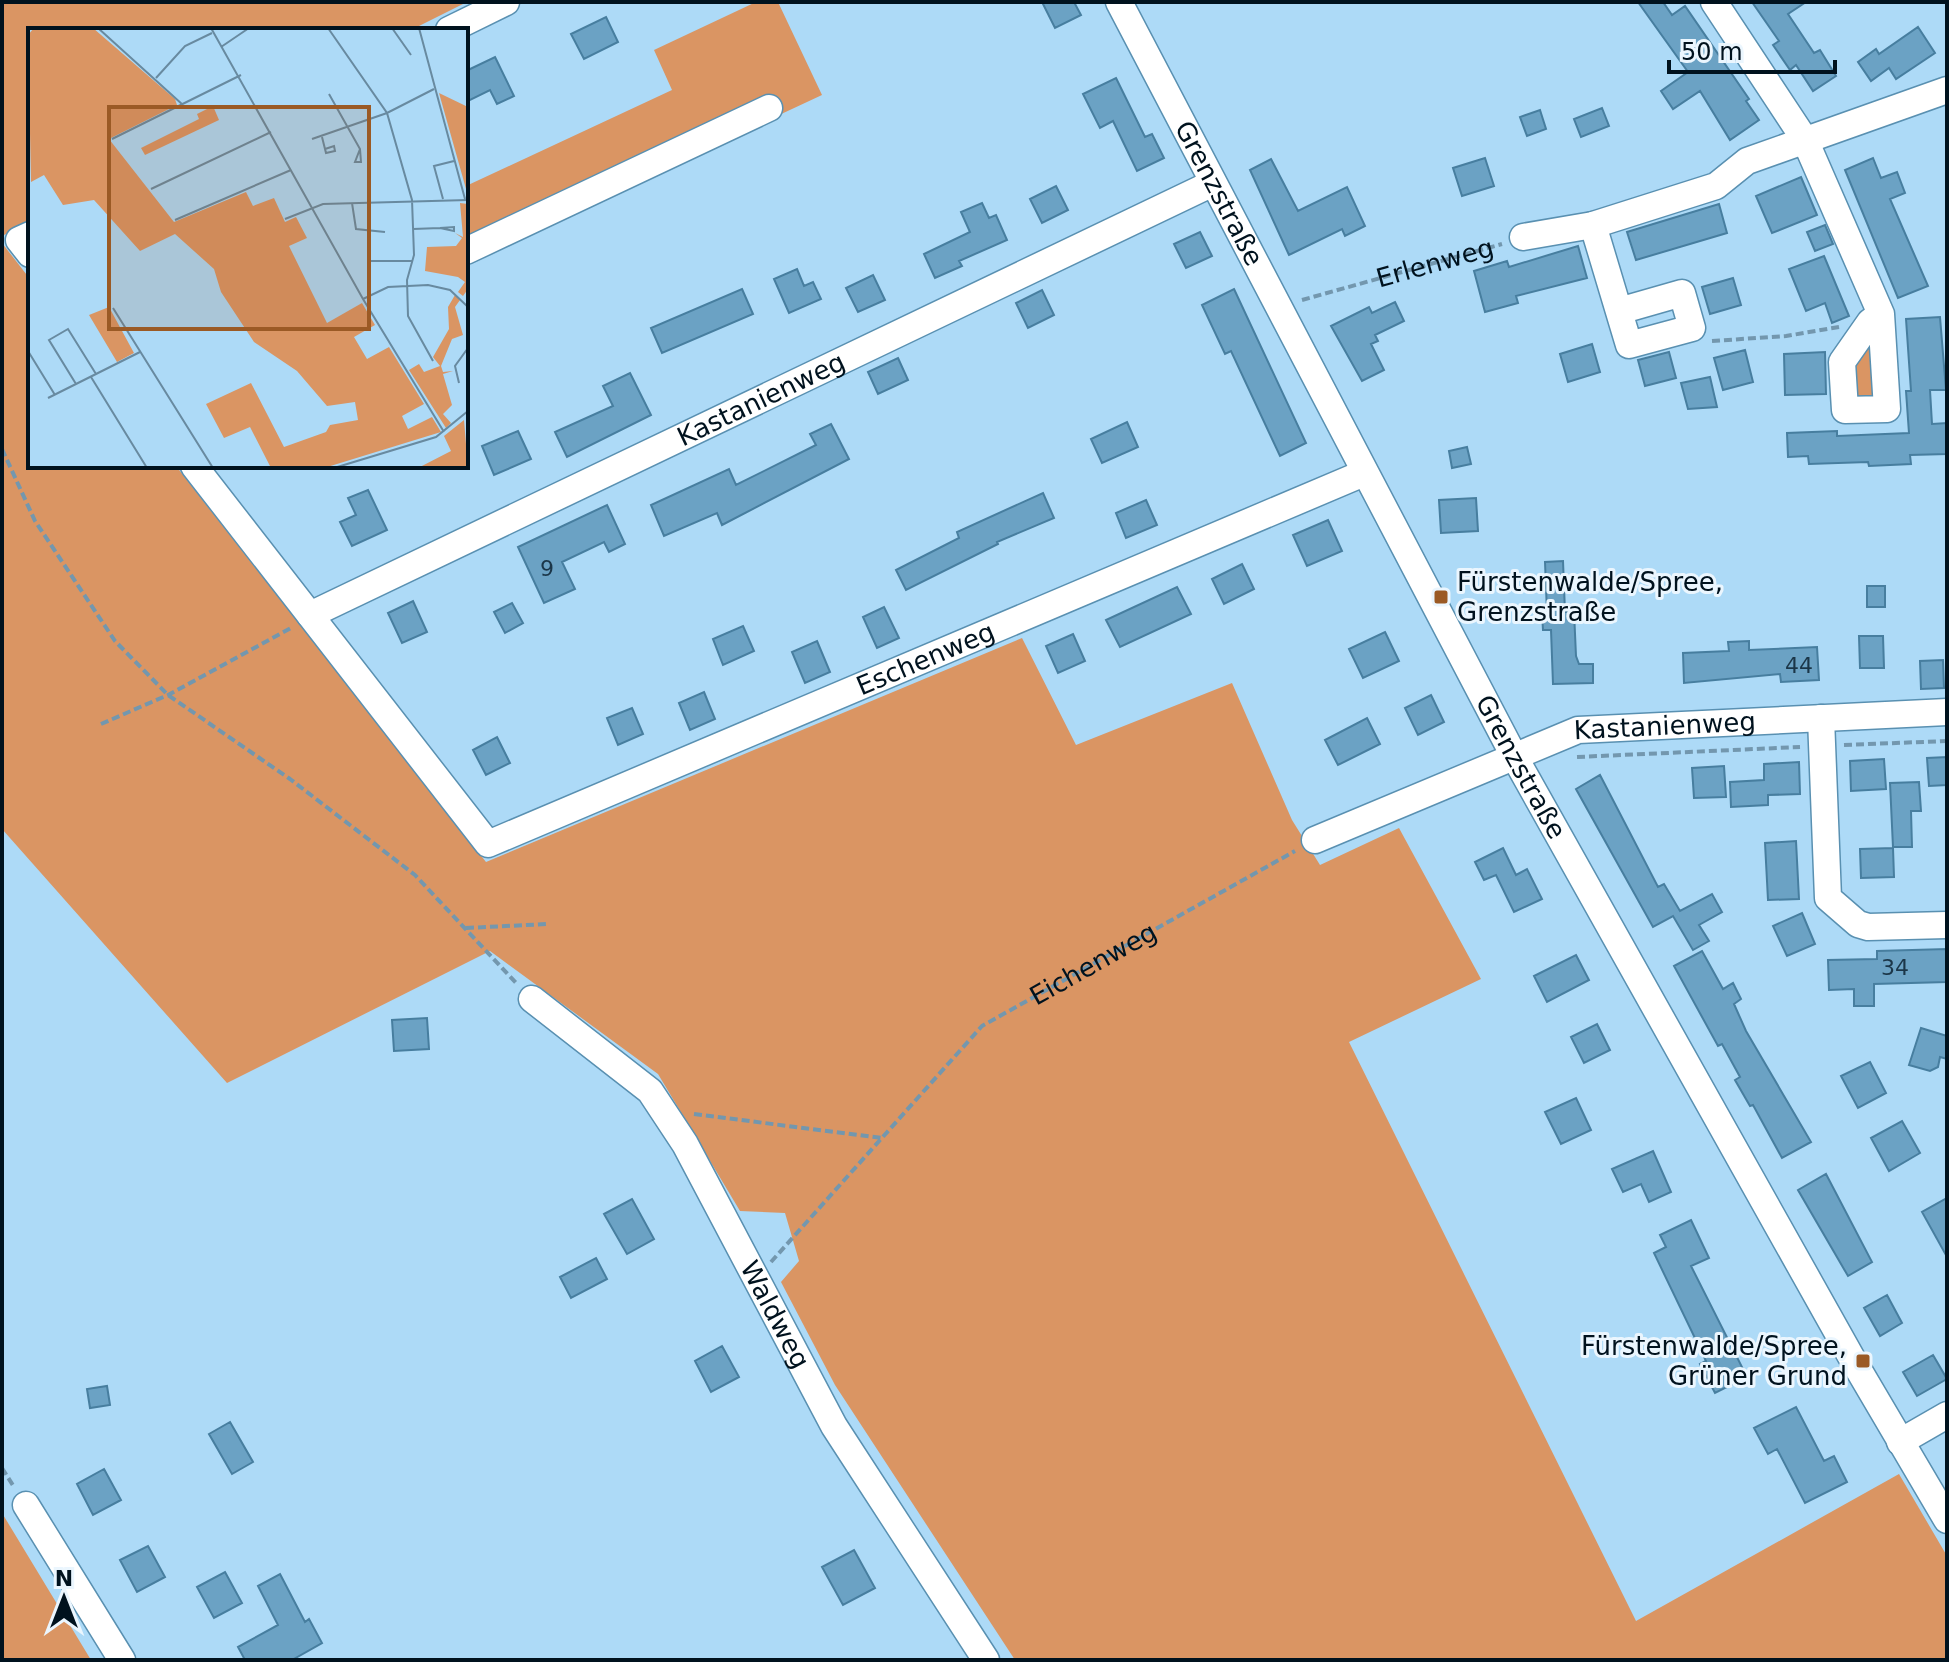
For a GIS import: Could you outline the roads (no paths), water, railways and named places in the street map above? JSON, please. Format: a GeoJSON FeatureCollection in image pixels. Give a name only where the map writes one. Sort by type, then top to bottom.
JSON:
{"type":"FeatureCollection","features":[{"type":"Feature","properties":{"kind":"street"},"geometry":{"type":"LineString","coordinates":[[453,28],[506,2]]}},
{"type":"Feature","properties":{"kind":"street","name":"Grenzstraße"},"geometry":{"type":"LineString","coordinates":[[1119,2],[1514,756],[1900,1442],[1947,1520]]}},
{"type":"Feature","properties":{"kind":"street"},"geometry":{"type":"LineString","coordinates":[[1714,2],[1805,140],[1876,318]]}},
{"type":"Feature","properties":{"kind":"street","name":"Erlenweg"},"geometry":{"type":"LineString","coordinates":[[1523,237],[1593,225],[1716,186],[1747,161],[1947,90]]}},
{"type":"Feature","properties":{"kind":"street"},"geometry":{"type":"LineString","coordinates":[[468,250],[769,108]]}},
{"type":"Feature","properties":{"kind":"street","name":"Kastanienweg"},"geometry":{"type":"LineString","coordinates":[[311,616],[1213,183]]}},
{"type":"Feature","properties":{"kind":"street"},"geometry":{"type":"LineString","coordinates":[[1593,225],[1629,345],[1692,328],[1682,293],[1619,311]]}},
{"type":"Feature","properties":{"kind":"street"},"geometry":{"type":"LineString","coordinates":[[196,468],[311,616]]}},
{"type":"Feature","properties":{"kind":"street","name":"Eschenweg"},"geometry":{"type":"LineString","coordinates":[[311,616],[488,844],[1364,473]]}},
{"type":"Feature","properties":{"kind":"street","name":"Kastanienweg"},"geometry":{"type":"LineString","coordinates":[[1514,756],[1578,730],[1947,712]]}},
{"type":"Feature","properties":{"kind":"street"},"geometry":{"type":"LineString","coordinates":[[1821,718],[1828,898],[1858,924],[1868,927],[1947,925]]}},
{"type":"Feature","properties":{"kind":"street"},"geometry":{"type":"LineString","coordinates":[[1315,840],[1514,756]]}},
{"type":"Feature","properties":{"kind":"street","name":"Waldweg"},"geometry":{"type":"LineString","coordinates":[[532,999],[650,1091],[685,1144],[834,1426],[986,1660]]}},
{"type":"Feature","properties":{"kind":"street"},"geometry":{"type":"LineString","coordinates":[[1900,1442],[1947,1415]]}},
{"type":"Feature","properties":{"kind":"street"},"geometry":{"type":"LineString","coordinates":[[26,1505],[122,1660]]}},
{"type":"Feature","properties":{"kind":"place","name":"Fürstenwalde/Spree, Grenzstraße"},"geometry":{"type":"Point","coordinates":[1441,597]}},
{"type":"Feature","properties":{"kind":"place","name":"Fürstenwalde/Spree, Grüner Grund"},"geometry":{"type":"Point","coordinates":[1863,1361]}}]}
